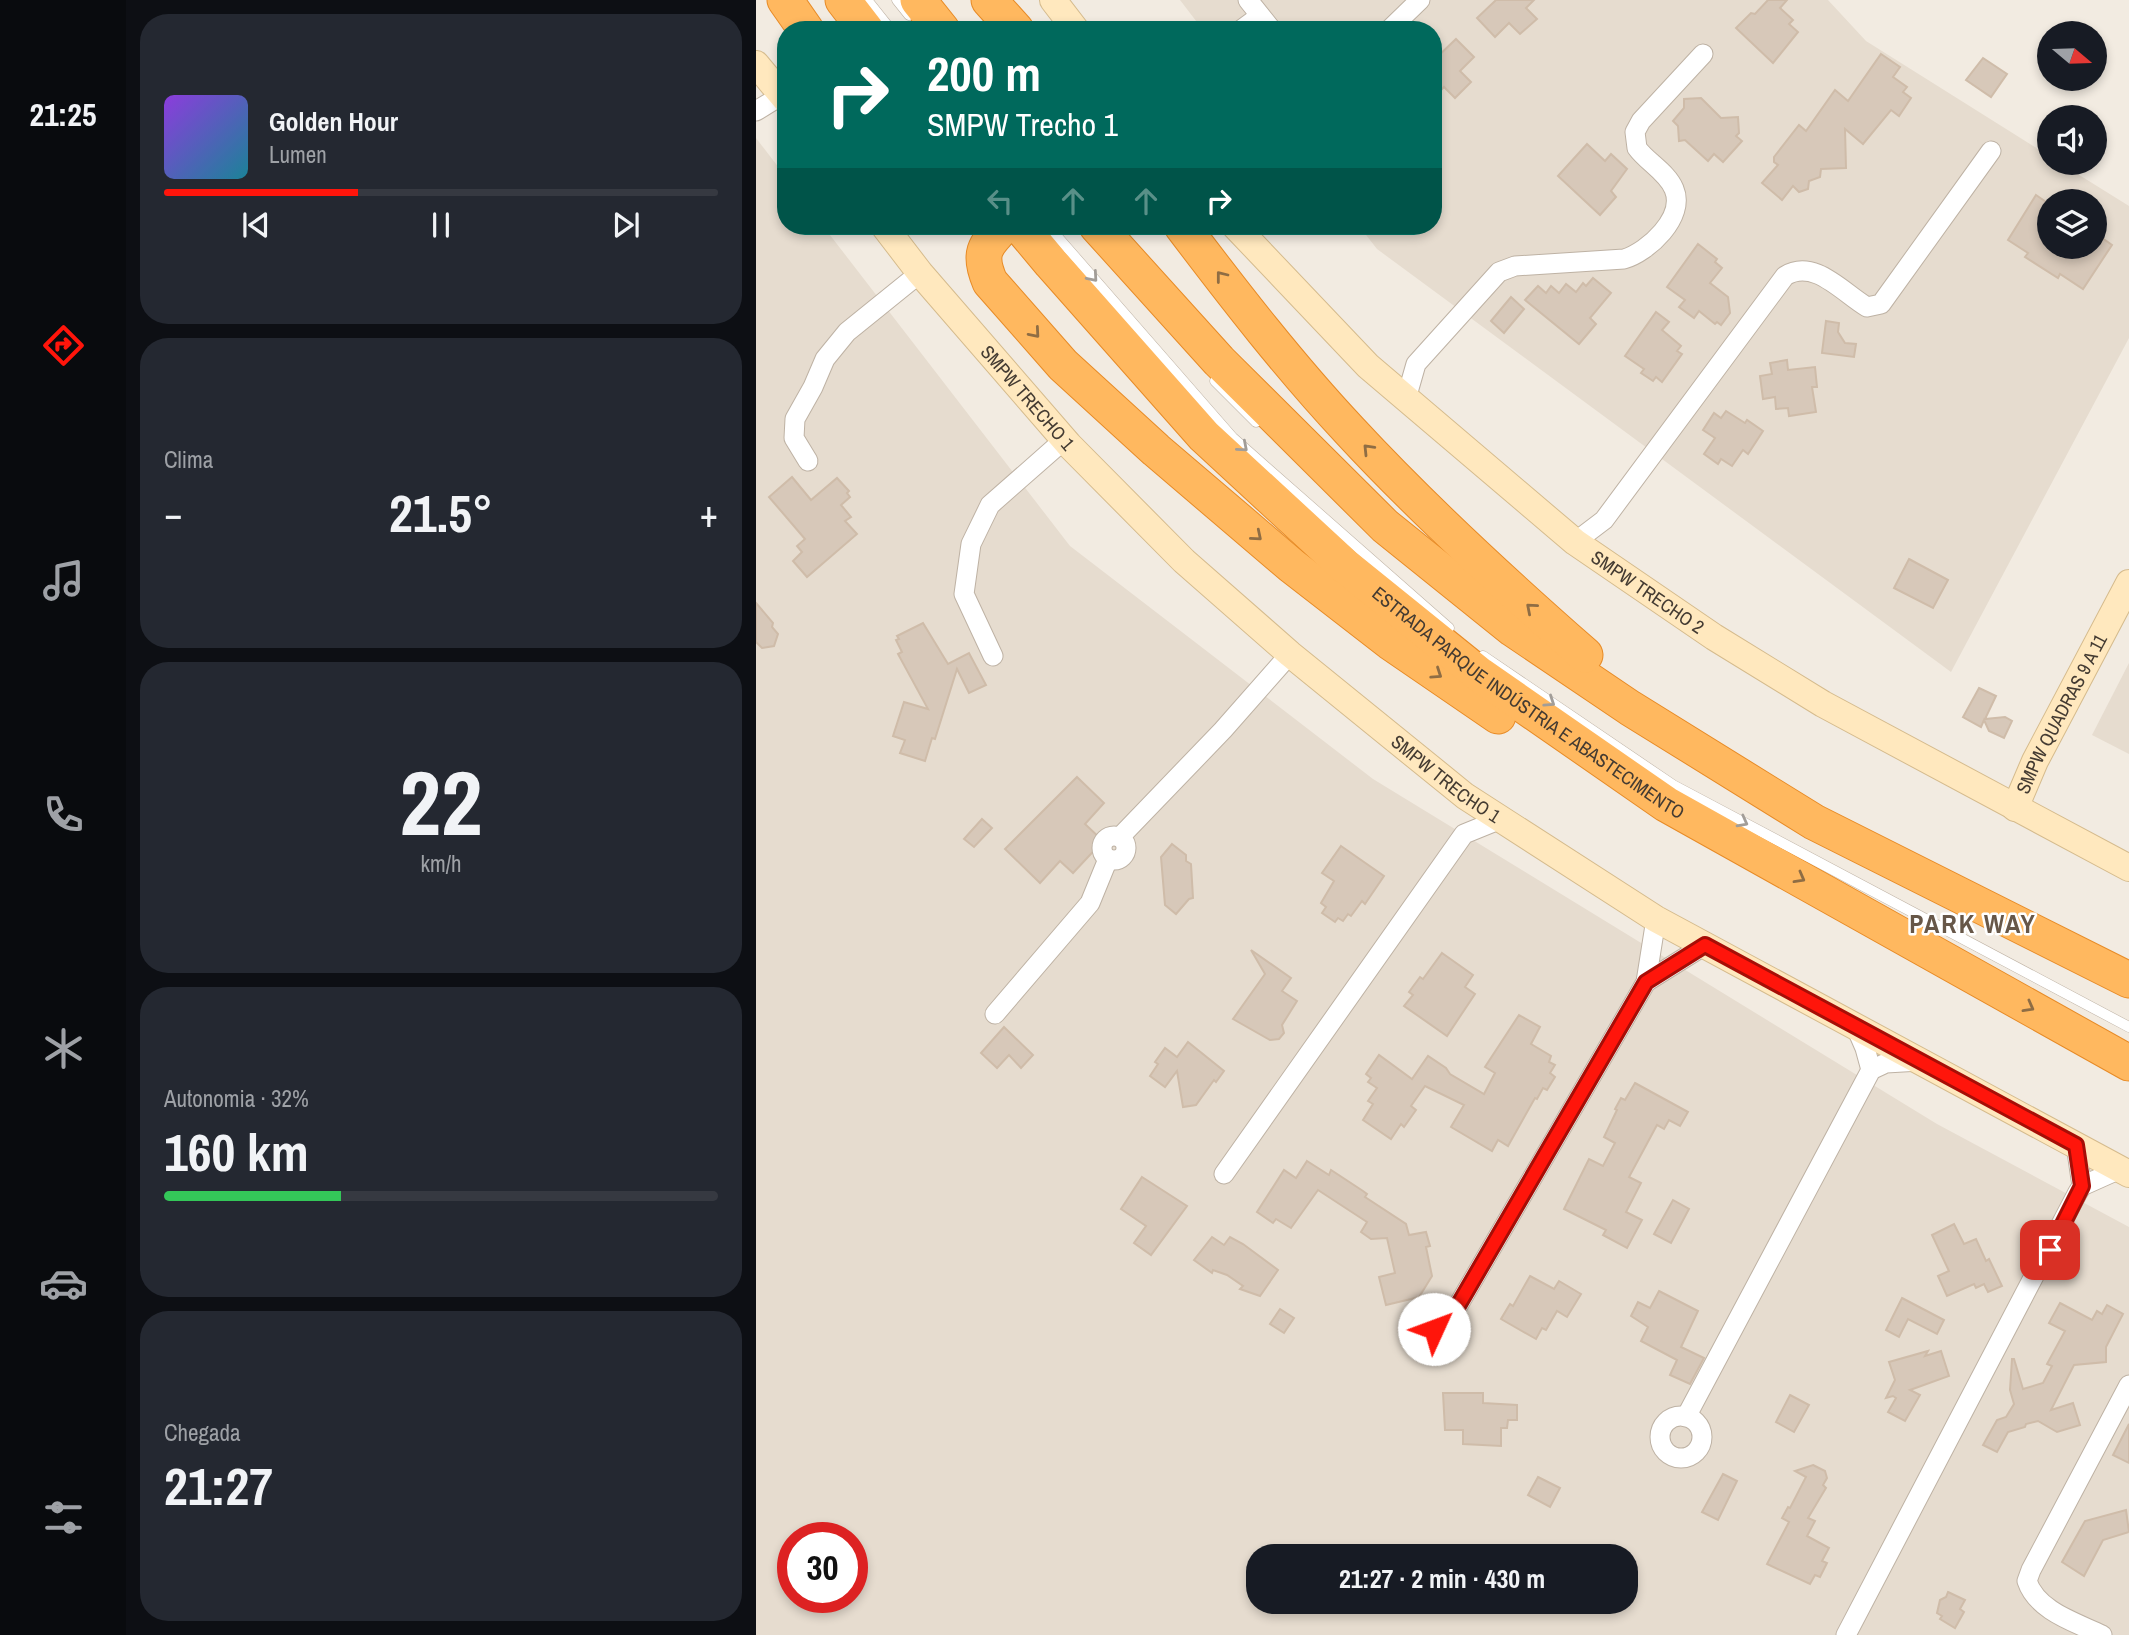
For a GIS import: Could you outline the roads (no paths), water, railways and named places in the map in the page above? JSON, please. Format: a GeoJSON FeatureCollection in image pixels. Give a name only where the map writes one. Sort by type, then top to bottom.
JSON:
{"type":"FeatureCollection","features":[{"type":"Feature","properties":{"kind":"highway"},"geometry":{"type":"LineString","coordinates":[[785,0],[800,21]]}},
{"type":"Feature","properties":{"kind":"highway"},"geometry":{"type":"LineString","coordinates":[[843,0],[859,21]]}},
{"type":"Feature","properties":{"kind":"highway"},"geometry":{"type":"LineString","coordinates":[[989,0],[1008,21]]}},
{"type":"Feature","properties":{"kind":"highway"},"geometry":{"type":"LineString","coordinates":[[995,235],[987,243],[983,257],[984,269],[990,282],[1063,365],[1156,450],[1325,592],[1390,642],[1563,758],[1616,786],[1666,804]]}},
{"type":"Feature","properties":{"kind":"highway","name":"ESTRADA PARQUE INDÚSTRIA E ABASTECIMENTO"},"geometry":{"type":"LineString","coordinates":[[1028,235],[1203,436],[1345,566],[1480,675],[1666,804],[2129,1063]]}},
{"type":"Feature","properties":{"kind":"highway"},"geometry":{"type":"LineString","coordinates":[[1105,235],[1219,361],[1385,526],[1513,629],[1630,708],[1814,822],[2129,980]]}},
{"type":"Feature","properties":{"kind":"highway"},"geometry":{"type":"LineString","coordinates":[[1189,235],[1280,351],[1350,430],[1495,576],[1612,680],[1630,708]]}},
{"type":"Feature","properties":{"kind":"street"},"geometry":{"type":"LineString","coordinates":[[1053,0],[1069,21]]}},
{"type":"Feature","properties":{"kind":"street"},"geometry":{"type":"LineString","coordinates":[[1399,21],[1420,0]]}},
{"type":"Feature","properties":{"kind":"street"},"geometry":{"type":"LineString","coordinates":[[1406,399],[1416,364],[1499,272],[1515,266],[1633,257],[1665,229],[1673,214],[1676,193],[1670,180],[1637,148],[1635,132],[1641,121],[1703,54]]}},
{"type":"Feature","properties":{"kind":"street"},"geometry":{"type":"LineString","coordinates":[[756,64],[777,89]]}},
{"type":"Feature","properties":{"kind":"street"},"geometry":{"type":"LineString","coordinates":[[756,111],[777,100]]}},
{"type":"Feature","properties":{"kind":"street"},"geometry":{"type":"LineString","coordinates":[[1575,542],[1604,520],[1785,276],[1793,271],[1813,271],[1867,307],[1881,304],[1991,150]]}},
{"type":"Feature","properties":{"kind":"street","name":"SMPW TRECHO 1"},"geometry":{"type":"LineString","coordinates":[[891,235],[920,273],[1065,439],[1184,561],[1290,654],[1465,796],[1656,919],[2125,1171]]}},
{"type":"Feature","properties":{"kind":"street","name":"SMPW TRECHO 2"},"geometry":{"type":"LineString","coordinates":[[1244,235],[1380,377],[1575,542],[1714,637],[1823,704],[2129,868]]}},
{"type":"Feature","properties":{"kind":"street"},"geometry":{"type":"LineString","coordinates":[[808,461],[794,438],[795,419],[825,359],[847,332],[920,273]]}},
{"type":"Feature","properties":{"kind":"street"},"geometry":{"type":"LineString","coordinates":[[1380,377],[1416,364]]}},
{"type":"Feature","properties":{"kind":"street"},"geometry":{"type":"LineString","coordinates":[[993,656],[964,594],[971,544],[990,505],[1065,439]]}},
{"type":"Feature","properties":{"kind":"street"},"geometry":{"type":"LineString","coordinates":[[1599,558],[1604,520]]}},
{"type":"Feature","properties":{"kind":"street","name":"SMPW QUADRAS 9 A 11"},"geometry":{"type":"LineString","coordinates":[[2015,808],[2035,761],[2129,583]]}},
{"type":"Feature","properties":{"kind":"street"},"geometry":{"type":"LineString","coordinates":[[995,1014],[1090,904],[1108,859],[1118,860],[1125,854],[1126,844],[1120,837],[1223,730],[1290,654]]}},
{"type":"Feature","properties":{"kind":"street"},"geometry":{"type":"LineString","coordinates":[[1464,834],[1465,796]]}},
{"type":"Feature","properties":{"kind":"street"},"geometry":{"type":"LineString","coordinates":[[1224,1174],[1464,834],[1500,819]]}},
{"type":"Feature","properties":{"kind":"street"},"geometry":{"type":"LineString","coordinates":[[1452,1316],[1646,982],[1656,919]]}},
{"type":"Feature","properties":{"kind":"street"},"geometry":{"type":"LineString","coordinates":[[1646,982],[1705,945]]}},
{"type":"Feature","properties":{"kind":"street"},"geometry":{"type":"LineString","coordinates":[[1855,1025],[1871,1070]]}},
{"type":"Feature","properties":{"kind":"street"},"geometry":{"type":"LineString","coordinates":[[1686,1417],[1871,1070],[1886,1063],[1921,1061]]}},
{"type":"Feature","properties":{"kind":"street"},"geometry":{"type":"LineString","coordinates":[[1846,1635],[2082,1186],[2076,1145]]}},
{"type":"Feature","properties":{"kind":"street"},"geometry":{"type":"LineString","coordinates":[[2082,1186],[2125,1171]]}},
{"type":"Feature","properties":{"kind":"street"},"geometry":{"type":"LineString","coordinates":[[2102,1635],[2045,1606],[2036,1599],[2027,1581],[2129,1385]]}},
{"type":"Feature","properties":{"kind":"lane"},"geometry":{"type":"LineString","coordinates":[[867,0],[884,21]]}},
{"type":"Feature","properties":{"kind":"lane"},"geometry":{"type":"LineString","coordinates":[[897,0],[924,17]]}},
{"type":"Feature","properties":{"kind":"lane"},"geometry":{"type":"LineString","coordinates":[[1056,235],[1233,438],[1462,640]]}},
{"type":"Feature","properties":{"kind":"lane"},"geometry":{"type":"LineString","coordinates":[[1206,370],[1263,428]]}},
{"type":"Feature","properties":{"kind":"lane"},"geometry":{"type":"LineString","coordinates":[[1351,509],[1574,683]]}},
{"type":"Feature","properties":{"kind":"lane"},"geometry":{"type":"LineString","coordinates":[[1473,649],[1672,785],[2129,1027]]}},
{"type":"Feature","properties":{"kind":"lane"},"geometry":{"type":"LineString","coordinates":[[1773,810],[1868,862]]}},
{"type":"Feature","properties":{"kind":"district","name":"PARK WAY"},"geometry":{"type":"Point","coordinates":[1973,923]}}]}
